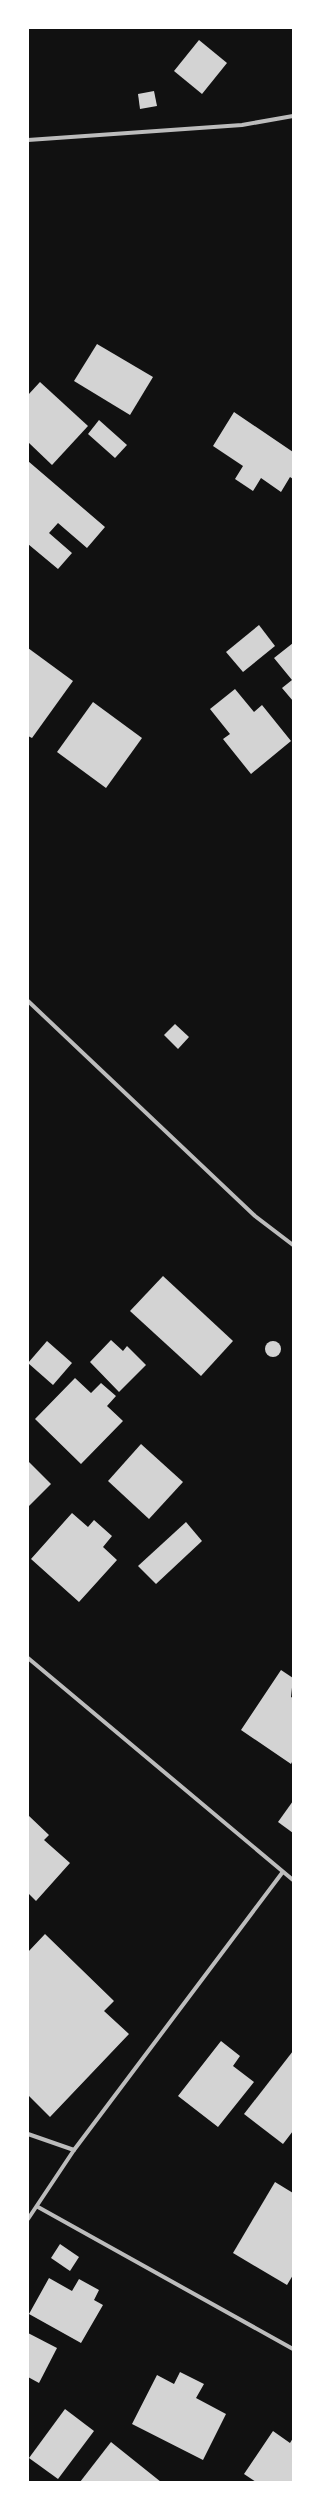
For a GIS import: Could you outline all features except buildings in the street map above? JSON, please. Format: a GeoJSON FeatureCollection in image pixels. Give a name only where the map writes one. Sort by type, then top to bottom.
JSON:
{"type":"FeatureCollection","features":[{"type":"Feature","properties":{"kind":"street"},"geometry":{"type":"LineString","coordinates":[[28,140],[242,125],[293,116]]}},
{"type":"Feature","properties":{"kind":"street"},"geometry":{"type":"LineString","coordinates":[[28,1001],[255,1216],[293,1245]]}},
{"type":"Feature","properties":{"kind":"street"},"geometry":{"type":"LineString","coordinates":[[28,1658],[282,1873],[293,1880]]}},
{"type":"Feature","properties":{"kind":"street"},"geometry":{"type":"LineString","coordinates":[[28,2219],[38,2207],[74,2150],[282,1873]]}},
{"type":"Feature","properties":{"kind":"street"},"geometry":{"type":"LineString","coordinates":[[28,2134],[74,2150]]}},
{"type":"Feature","properties":{"kind":"street"},"geometry":{"type":"LineString","coordinates":[[38,2207],[293,2349]]}}]}
